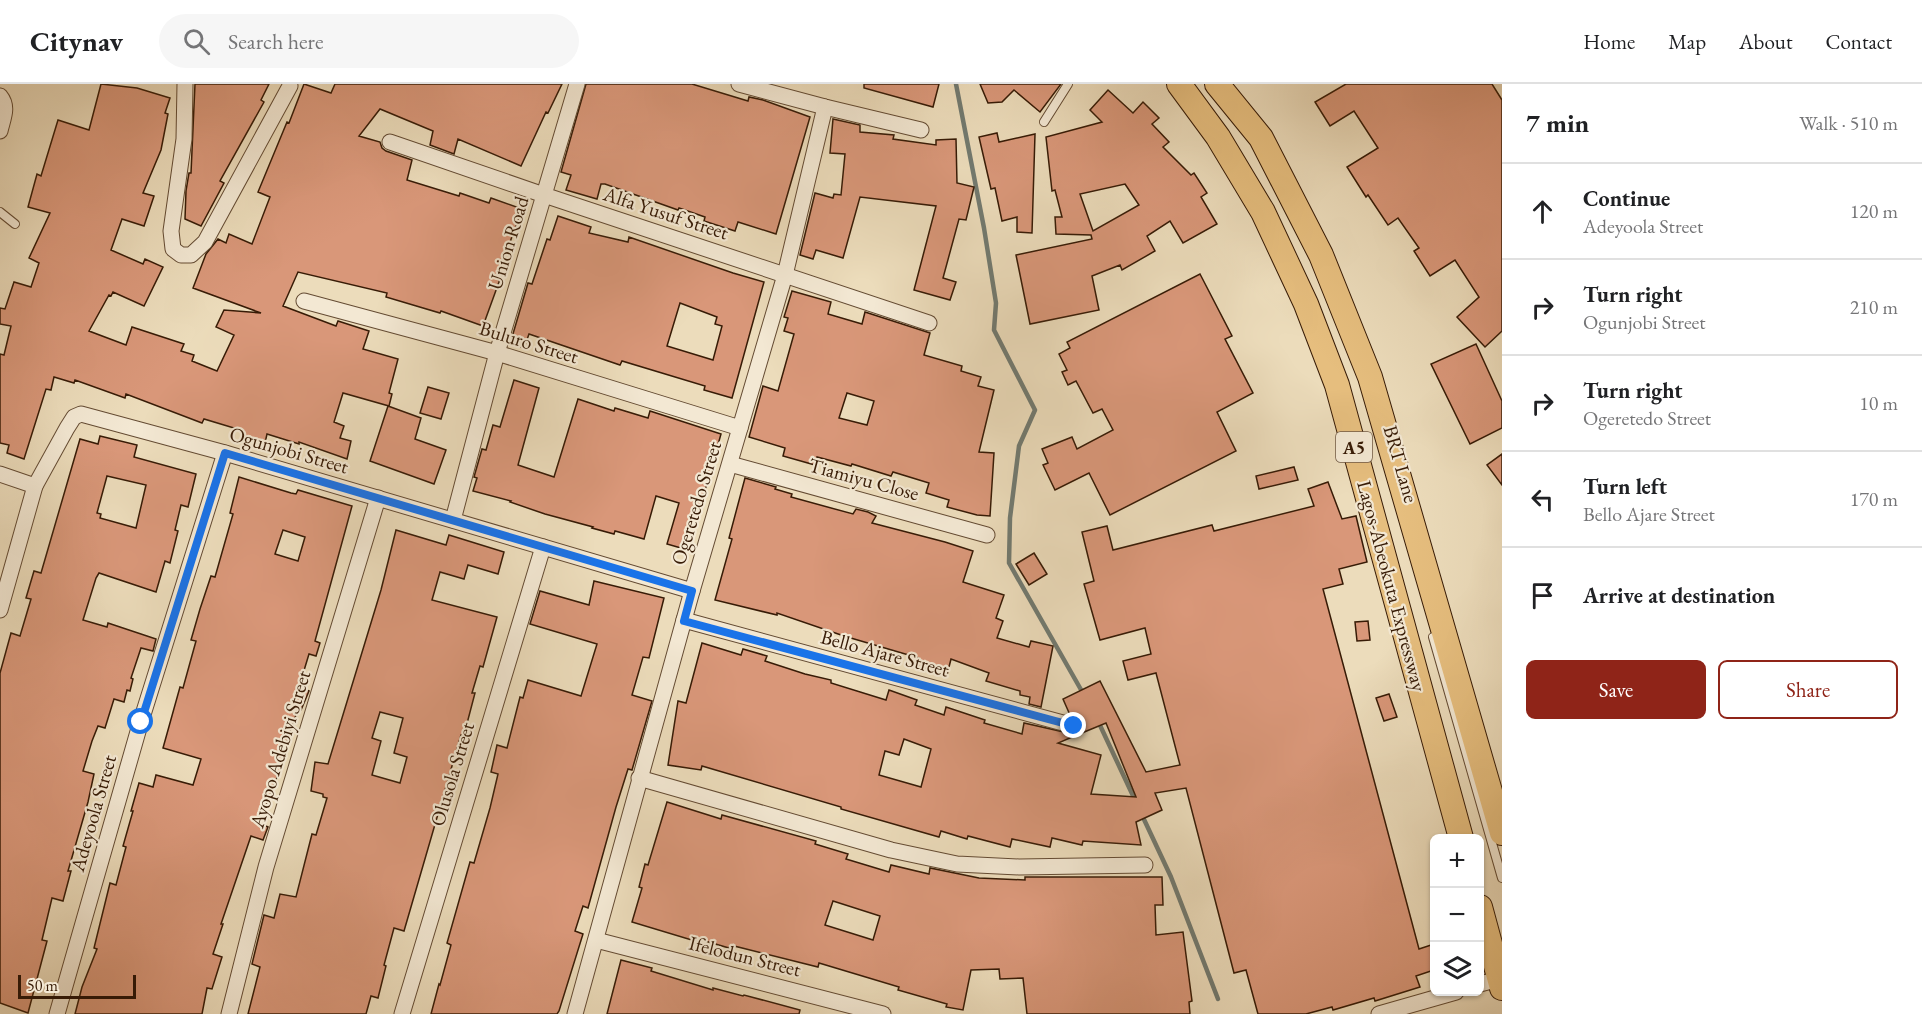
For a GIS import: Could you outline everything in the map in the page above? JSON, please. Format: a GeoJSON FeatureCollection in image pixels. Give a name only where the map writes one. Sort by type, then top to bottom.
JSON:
{"type":"FeatureCollection","features":[{"type":"Feature","properties":{"kind":"highway","name":"Lagos-Abeokuta Expressway"},"geometry":{"type":"LineString","coordinates":[[1179,84],[1218,137],[1263,212],[1306,304],[1337,385],[1460,834]]}},
{"type":"Feature","properties":{"kind":"highway","name":"Lagos-Abeokuta Expressway"},"geometry":{"type":"LineString","coordinates":[[1217,84],[1261,138],[1321,255],[1370,377],[1502,833]]}},
{"type":"Feature","properties":{"kind":"highway"},"geometry":{"type":"LineString","coordinates":[[1484,933],[1494,984]]}},
{"type":"Feature","properties":{"kind":"street"},"geometry":{"type":"LineString","coordinates":[[186,84],[184,139],[171,231],[172,249],[181,255],[191,255],[205,242],[290,86]]}},
{"type":"Feature","properties":{"kind":"street","name":"Union Road"},"geometry":{"type":"LineString","coordinates":[[453,520],[497,353],[577,84]]}},
{"type":"Feature","properties":{"kind":"street"},"geometry":{"type":"LineString","coordinates":[[739,84],[921,130]]}},
{"type":"Feature","properties":{"kind":"street"},"geometry":{"type":"LineString","coordinates":[[0,96],[5,101],[6,108],[0,131]]}},
{"type":"Feature","properties":{"kind":"street","name":"Ogeretedo Street"},"geometry":{"type":"LineString","coordinates":[[575,1014],[692,591],[785,275],[825,107]]}},
{"type":"Feature","properties":{"kind":"street","name":"Alfa Yusuf Street"},"geometry":{"type":"LineString","coordinates":[[390,142],[929,323]]}},
{"type":"Feature","properties":{"kind":"street","name":"Buluro Street"},"geometry":{"type":"LineString","coordinates":[[304,301],[497,353],[740,428]]}},
{"type":"Feature","properties":{"kind":"street","name":"Ogunjobi Street"},"geometry":{"type":"LineString","coordinates":[[0,610],[36,486],[67,428],[74,417],[81,414],[225,453],[692,591]]}},
{"type":"Feature","properties":{"kind":"street","name":"Adeyoola Street"},"geometry":{"type":"LineString","coordinates":[[57,1014],[141,722],[225,453]]}},
{"type":"Feature","properties":{"kind":"street","name":"Tiamiyu Close"},"geometry":{"type":"LineString","coordinates":[[730,464],[987,535]]}},
{"type":"Feature","properties":{"kind":"street"},"geometry":{"type":"LineString","coordinates":[[0,474],[36,486]]}},
{"type":"Feature","properties":{"kind":"street","name":"Ayopo Adebiyi Street"},"geometry":{"type":"LineString","coordinates":[[229,1014],[266,867],[378,498]]}},
{"type":"Feature","properties":{"kind":"street","name":"Olusola Street"},"geometry":{"type":"LineString","coordinates":[[402,1014],[543,547]]}},
{"type":"Feature","properties":{"kind":"street","name":"Bello Ajare Street"},"geometry":{"type":"LineString","coordinates":[[684,621],[1074,726]]}},
{"type":"Feature","properties":{"kind":"street"},"geometry":{"type":"LineString","coordinates":[[639,778],[891,850],[957,864],[1019,867],[1145,865]]}},
{"type":"Feature","properties":{"kind":"street","name":"Ifelodun Street"},"geometry":{"type":"LineString","coordinates":[[596,940],[883,1014]]}},
{"type":"Feature","properties":{"kind":"street"},"geometry":{"type":"LineString","coordinates":[[1379,1014],[1441,996]]}},
{"type":"Feature","properties":{"kind":"lane"},"geometry":{"type":"LineString","coordinates":[[1044,122],[1068,84]]}},
{"type":"Feature","properties":{"kind":"lane"},"geometry":{"type":"LineString","coordinates":[[1209,84],[1234,118]]}},
{"type":"Feature","properties":{"kind":"lane"},"geometry":{"type":"LineString","coordinates":[[1270,177],[1300,227],[1312,259]]}},
{"type":"Feature","properties":{"kind":"lane"},"geometry":{"type":"LineString","coordinates":[[0,212],[15,224]]}},
{"type":"Feature","properties":{"kind":"lane"},"geometry":{"type":"LineString","coordinates":[[1429,625],[1502,878]]}},
{"type":"Feature","properties":{"kind":"building"},"geometry":{"type":"Polygon","coordinates":[[[101,84],[137,88],[170,98],[165,113],[168,114],[161,150],[143,193],[154,196],[144,226],[122,219],[111,250],[143,264],[145,259],[163,267],[144,306],[113,292],[111,296],[109,295],[89,331],[126,345],[132,327],[184,344],[181,351],[194,355],[192,361],[217,371],[234,335],[216,327],[224,310],[261,313],[193,288],[206,254],[218,239],[226,243],[229,234],[252,244],[270,197],[258,192],[304,84],[331,93],[335,84],[562,84],[521,166],[458,139],[454,154],[430,145],[433,131],[380,109],[359,136],[380,142],[386,151],[412,160],[407,180],[489,203],[491,198],[522,209],[483,326],[441,311],[440,313],[386,297],[387,293],[298,272],[283,306],[336,326],[338,321],[369,331],[363,349],[398,359],[389,393],[392,394],[389,406],[343,393],[334,422],[344,426],[340,438],[351,441],[347,459],[299,442],[299,444],[267,434],[265,443],[243,437],[244,431],[204,419],[202,423],[126,394],[125,398],[75,380],[74,383],[54,377],[51,390],[46,389],[24,459],[7,453],[9,445],[0,443],[0,354],[4,355],[11,326],[0,324],[0,308],[5,309],[14,282],[31,287],[39,263],[29,258],[50,213],[28,207],[37,174],[41,176],[58,120],[89,130],[101,84]]]}},
{"type":"Feature","properties":{"kind":"building"},"geometry":{"type":"Polygon","coordinates":[[[195,84],[269,84],[261,100],[264,102],[220,181],[224,183],[201,226],[185,219],[186,191],[189,173],[191,173],[195,84]]]}},
{"type":"Feature","properties":{"kind":"building"},"geometry":{"type":"Polygon","coordinates":[[[586,84],[692,84],[748,101],[749,97],[763,100],[810,117],[776,234],[738,222],[735,231],[704,221],[705,217],[679,208],[678,210],[605,184],[601,184],[597,199],[566,190],[571,175],[561,172],[586,84]]]}},
{"type":"Feature","properties":{"kind":"building"},"geometry":{"type":"Polygon","coordinates":[[[864,84],[939,84],[933,107],[864,88],[864,84]]]}},
{"type":"Feature","properties":{"kind":"building"},"geometry":{"type":"Polygon","coordinates":[[[980,84],[1061,84],[1040,112],[1014,90],[1002,102],[988,103],[980,84]]]}},
{"type":"Feature","properties":{"kind":"building"},"geometry":{"type":"Polygon","coordinates":[[[1346,84],[1492,84],[1502,100],[1502,331],[1485,347],[1457,317],[1479,297],[1455,260],[1430,276],[1414,251],[1419,248],[1398,218],[1388,225],[1368,195],[1366,197],[1347,167],[1378,148],[1354,111],[1330,126],[1315,102],[1346,84]]]}},
{"type":"Feature","properties":{"kind":"building"},"geometry":{"type":"Polygon","coordinates":[[[1108,90],[1133,113],[1143,102],[1159,118],[1152,124],[1169,142],[1163,147],[1191,175],[1194,173],[1207,193],[1201,197],[1217,224],[1183,243],[1170,221],[1147,236],[1155,251],[1122,270],[1120,265],[1092,276],[1099,310],[1030,324],[1016,255],[1092,239],[1091,235],[1056,234],[1055,217],[1062,217],[1055,190],[1052,191],[1046,137],[1102,122],[1090,110],[1108,90]],[[1125,184],[1080,194],[1093,231],[1139,205],[1125,184]]]}},
{"type":"Feature","properties":{"kind":"building"},"geometry":{"type":"Polygon","coordinates":[[[833,119],[860,125],[860,132],[894,135],[893,139],[936,145],[936,140],[956,139],[957,183],[974,187],[966,220],[959,219],[943,278],[956,282],[950,300],[914,290],[936,206],[860,197],[843,258],[816,250],[813,259],[800,255],[815,193],[833,198],[834,194],[841,195],[845,154],[830,153],[833,119]]]}},
{"type":"Feature","properties":{"kind":"building"},"geometry":{"type":"Polygon","coordinates":[[[997,133],[999,142],[1035,134],[1032,233],[1017,232],[1017,217],[1002,221],[995,188],[991,189],[979,137],[997,133]]]}},
{"type":"Feature","properties":{"kind":"building"},"geometry":{"type":"Polygon","coordinates":[[[558,216],[591,227],[589,233],[628,242],[629,237],[764,282],[732,398],[704,390],[705,386],[622,361],[620,365],[529,334],[524,348],[510,344],[528,283],[532,284],[547,239],[550,240],[558,216]],[[680,303],[667,346],[713,360],[722,326],[715,324],[717,317],[680,303]]]}},
{"type":"Feature","properties":{"kind":"building"},"geometry":{"type":"Polygon","coordinates":[[[1200,274],[1232,336],[1225,339],[1253,393],[1217,412],[1236,451],[1110,515],[1089,473],[1055,490],[1043,465],[1048,463],[1042,449],[1072,437],[1077,449],[1113,430],[1102,409],[1093,413],[1076,381],[1068,385],[1062,372],[1067,370],[1059,354],[1070,348],[1067,342],[1200,274]]]}},
{"type":"Feature","properties":{"kind":"building"},"geometry":{"type":"Polygon","coordinates":[[[792,291],[831,302],[828,314],[862,324],[865,312],[930,333],[924,355],[962,366],[961,371],[981,377],[978,386],[994,390],[979,452],[994,453],[990,516],[947,507],[949,500],[926,493],[929,483],[893,472],[891,476],[852,464],[851,466],[817,457],[815,465],[783,456],[785,448],[749,437],[763,386],[778,391],[794,334],[784,331],[788,318],[784,317],[792,291]],[[847,393],[839,418],[867,425],[874,401],[847,393]]]}},
{"type":"Feature","properties":{"kind":"building"},"geometry":{"type":"Polygon","coordinates":[[[1476,344],[1502,401],[1502,428],[1470,444],[1431,364],[1476,344]]]}},
{"type":"Feature","properties":{"kind":"building"},"geometry":{"type":"Polygon","coordinates":[[[514,380],[539,388],[518,465],[554,477],[578,399],[614,411],[615,408],[648,418],[650,411],[721,434],[688,550],[667,544],[679,503],[656,496],[644,539],[615,531],[614,534],[592,528],[473,491],[477,478],[474,477],[482,449],[486,450],[493,425],[500,427],[514,380]]]}},
{"type":"Feature","properties":{"kind":"building"},"geometry":{"type":"Polygon","coordinates":[[[428,387],[449,393],[441,419],[420,413],[428,387]]]}},
{"type":"Feature","properties":{"kind":"building"},"geometry":{"type":"Polygon","coordinates":[[[388,406],[421,418],[415,439],[446,450],[434,484],[370,461],[388,406]]]}},
{"type":"Feature","properties":{"kind":"building"},"geometry":{"type":"Polygon","coordinates":[[[100,436],[137,445],[134,457],[196,474],[188,507],[181,505],[175,530],[178,531],[170,563],[165,561],[156,592],[99,573],[96,578],[83,620],[107,627],[108,623],[156,639],[153,651],[141,648],[131,678],[133,679],[130,691],[127,690],[124,702],[114,699],[105,728],[98,726],[92,741],[83,771],[94,774],[88,802],[68,871],[71,871],[63,901],[52,898],[42,940],[47,941],[28,1013],[0,1003],[0,673],[11,633],[20,636],[31,599],[26,598],[34,571],[41,573],[80,439],[98,444],[100,436]],[[107,476],[97,513],[101,514],[100,518],[136,528],[146,485],[107,476]]]}},
{"type":"Feature","properties":{"kind":"building"},"geometry":{"type":"Polygon","coordinates":[[[1502,454],[1502,485],[1487,465],[1502,454]]]}},
{"type":"Feature","properties":{"kind":"building"},"geometry":{"type":"Polygon","coordinates":[[[1294,467],[1298,480],[1259,489],[1256,476],[1294,467]]]}},
{"type":"Feature","properties":{"kind":"building"},"geometry":{"type":"Polygon","coordinates":[[[239,477],[291,493],[296,494],[298,490],[352,506],[315,641],[320,643],[316,656],[309,654],[299,687],[309,691],[301,710],[298,709],[283,753],[285,754],[283,762],[259,823],[268,827],[263,840],[251,836],[221,924],[223,924],[213,954],[222,957],[212,989],[207,988],[202,1014],[75,1014],[82,987],[97,949],[94,948],[110,883],[116,885],[139,783],[153,787],[156,775],[193,785],[201,759],[163,748],[196,641],[191,640],[200,609],[211,576],[215,577],[233,514],[230,513],[239,477]],[[283,530],[275,554],[298,561],[305,537],[283,530]]]}},
{"type":"Feature","properties":{"kind":"building"},"geometry":{"type":"Polygon","coordinates":[[[745,478],[776,487],[775,489],[792,494],[791,497],[853,514],[856,509],[868,512],[876,516],[872,523],[973,551],[963,582],[1004,595],[996,618],[1003,621],[997,638],[1029,647],[1031,641],[1053,646],[1041,707],[1029,704],[1030,697],[1020,695],[1020,691],[986,681],[989,673],[951,659],[947,675],[917,667],[919,658],[777,613],[777,615],[715,600],[732,539],[729,538],[745,478]]]}},
{"type":"Feature","properties":{"kind":"building"},"geometry":{"type":"Polygon","coordinates":[[[1328,482],[1342,519],[1356,516],[1367,562],[1339,569],[1343,584],[1323,589],[1419,949],[1430,945],[1430,971],[1416,976],[1420,987],[1375,1001],[1374,998],[1333,1010],[1332,1007],[1306,1014],[1258,1014],[1246,970],[1234,973],[1186,788],[1155,793],[1162,810],[1136,822],[1141,845],[1083,841],[1082,845],[1052,838],[1050,847],[1012,839],[1010,847],[968,836],[967,839],[941,831],[939,837],[702,766],[701,770],[668,765],[678,701],[686,703],[702,643],[741,655],[743,649],[767,656],[765,661],[831,680],[831,683],[886,700],[889,690],[917,700],[915,705],[944,715],[946,707],[985,720],[984,723],[1022,734],[1024,723],[1077,735],[1083,729],[1083,723],[1080,719],[1070,715],[1063,699],[1100,681],[1146,772],[1180,765],[1156,673],[1128,680],[1123,661],[1151,654],[1145,628],[1100,640],[1084,584],[1094,581],[1082,532],[1107,526],[1113,550],[1212,525],[1214,531],[1314,506],[1308,489],[1328,482]],[[1106,723],[1058,743],[1101,755],[1091,794],[1136,797],[1106,723]],[[904,739],[899,755],[885,751],[879,775],[921,787],[931,749],[904,739]]]}},
{"type":"Feature","properties":{"kind":"building"},"geometry":{"type":"Polygon","coordinates":[[[396,530],[446,545],[449,535],[504,552],[498,574],[468,565],[464,579],[440,572],[432,600],[497,617],[483,667],[480,666],[472,693],[475,693],[464,735],[461,735],[404,931],[394,928],[378,998],[371,996],[366,1014],[248,1014],[260,967],[252,964],[264,915],[274,918],[280,894],[296,897],[312,834],[316,835],[327,798],[323,797],[323,794],[311,791],[315,762],[328,764],[381,590],[396,530]],[[380,712],[372,738],[381,741],[372,775],[400,783],[407,757],[394,753],[403,718],[380,712]]]}},
{"type":"Feature","properties":{"kind":"building"},"geometry":{"type":"Polygon","coordinates":[[[1034,553],[1047,574],[1029,585],[1016,564],[1034,553]]]}},
{"type":"Feature","properties":{"kind":"building"},"geometry":{"type":"Polygon","coordinates":[[[594,581],[664,598],[649,658],[643,657],[632,695],[652,701],[632,770],[628,769],[616,807],[588,908],[583,906],[575,931],[583,934],[559,1011],[557,1014],[431,1014],[451,945],[447,943],[470,862],[474,863],[490,808],[498,774],[491,772],[497,745],[507,748],[520,697],[523,698],[528,680],[581,696],[597,644],[530,624],[540,591],[589,605],[594,581]]]}},
{"type":"Feature","properties":{"kind":"building"},"geometry":{"type":"Polygon","coordinates":[[[1368,621],[1370,640],[1357,641],[1355,622],[1368,621]]]}},
{"type":"Feature","properties":{"kind":"building"},"geometry":{"type":"Polygon","coordinates":[[[1389,694],[1397,717],[1384,721],[1376,698],[1389,694]]]}},
{"type":"Feature","properties":{"kind":"building"},"geometry":{"type":"Polygon","coordinates":[[[667,802],[721,819],[722,815],[816,841],[815,844],[848,854],[846,859],[889,872],[891,865],[929,874],[930,868],[979,878],[1025,880],[1025,877],[1162,877],[1163,905],[1155,905],[1156,935],[1183,932],[1192,1001],[1189,1002],[1190,1014],[1027,1014],[1023,978],[1000,979],[999,969],[971,970],[963,1010],[946,1007],[947,1004],[898,990],[899,987],[819,963],[818,967],[730,945],[729,948],[695,938],[695,941],[632,922],[642,888],[639,887],[645,864],[648,865],[667,802]],[[833,901],[825,925],[873,940],[880,916],[833,901]]]}},
{"type":"Feature","properties":{"kind":"building"},"geometry":{"type":"Polygon","coordinates":[[[621,960],[652,968],[651,971],[713,990],[713,988],[744,995],[800,1010],[799,1014],[607,1014],[621,960]]]}},
{"type":"Feature","properties":{"kind":"waterway"},"geometry":{"type":"LineString","coordinates":[[956,84],[996,303],[994,330],[1035,410],[1019,446],[1010,518],[1009,563],[1084,695]]}},
{"type":"Feature","properties":{"kind":"waterway"},"geometry":{"type":"LineString","coordinates":[[1098,721],[1135,800]]}},
{"type":"Feature","properties":{"kind":"waterway"},"geometry":{"type":"LineString","coordinates":[[1141,813],[1171,877],[1218,999]]}},
{"type":"Feature","properties":{"kind":"route"},"geometry":{"type":"LineString","coordinates":[[141,722],[225,453],[692,591],[684,621],[1074,726]]}}]}
